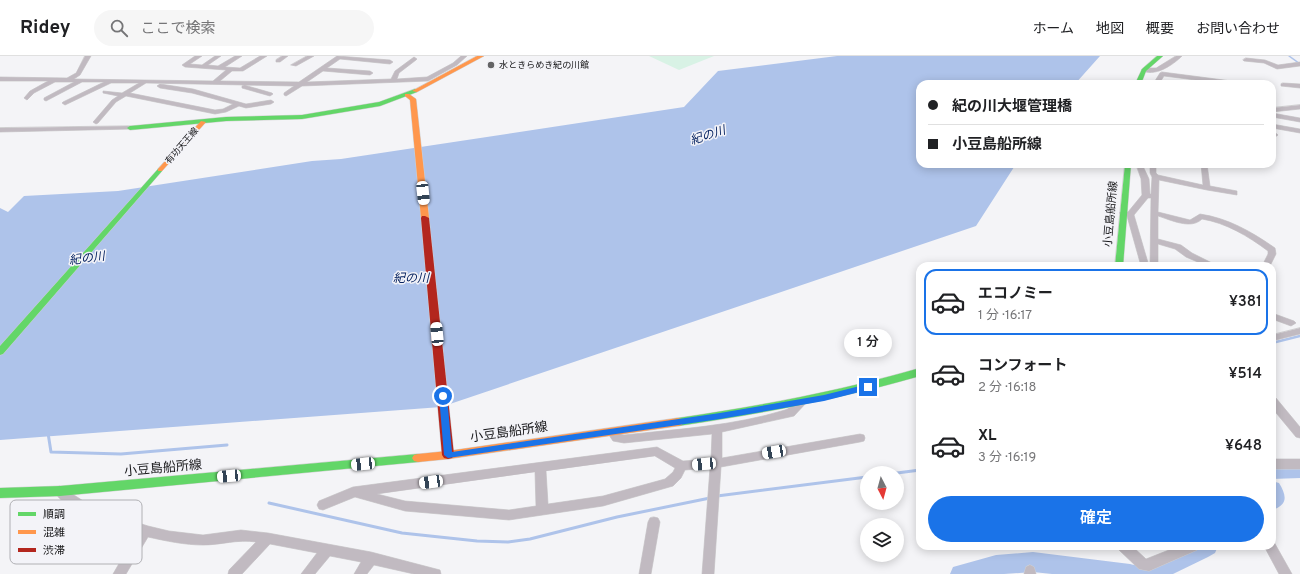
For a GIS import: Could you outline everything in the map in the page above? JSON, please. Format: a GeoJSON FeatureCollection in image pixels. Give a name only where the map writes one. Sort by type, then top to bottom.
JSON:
{"type":"FeatureCollection","features":[{"type":"Feature","properties":{"kind":"main road","name":"有功天王線"},"geometry":{"type":"LineString","coordinates":[[0,352],[200,125],[316,115],[410,97],[481,56]]}},
{"type":"Feature","properties":{"kind":"main road"},"geometry":{"type":"LineString","coordinates":[[1140,80],[1144,70],[1160,56]]}},
{"type":"Feature","properties":{"kind":"main road"},"geometry":{"type":"LineString","coordinates":[[410,97],[448,443],[448,455]]}},
{"type":"Feature","properties":{"kind":"main road"},"geometry":{"type":"LineString","coordinates":[[130,128],[200,125]]}},
{"type":"Feature","properties":{"kind":"main road","name":"小豆島船所線"},"geometry":{"type":"LineString","coordinates":[[1120,262],[1126,214],[1128,168]]}},
{"type":"Feature","properties":{"kind":"main road","name":"小豆島船所線"},"geometry":{"type":"LineString","coordinates":[[0,494],[60,491],[448,455],[720,416],[802,402],[883,384],[916,373]]}},
{"type":"Feature","properties":{"kind":"street"},"geometry":{"type":"LineString","coordinates":[[68,80],[78,74],[88,56]]}},
{"type":"Feature","properties":{"kind":"street"},"geometry":{"type":"LineString","coordinates":[[200,56],[185,65],[241,70],[264,56]]}},
{"type":"Feature","properties":{"kind":"street"},"geometry":{"type":"LineString","coordinates":[[202,66],[218,56]]}},
{"type":"Feature","properties":{"kind":"street"},"geometry":{"type":"LineString","coordinates":[[219,68],[239,56]]}},
{"type":"Feature","properties":{"kind":"street"},"geometry":{"type":"LineString","coordinates":[[278,61],[285,56]]}},
{"type":"Feature","properties":{"kind":"street"},"geometry":{"type":"LineString","coordinates":[[294,65],[311,56]]}},
{"type":"Feature","properties":{"kind":"street"},"geometry":{"type":"LineString","coordinates":[[0,79],[300,84],[393,81],[428,79],[455,64],[464,56]]}},
{"type":"Feature","properties":{"kind":"street"},"geometry":{"type":"LineString","coordinates":[[1144,70],[1151,71],[1161,67],[1179,56]]}},
{"type":"Feature","properties":{"kind":"street"},"geometry":{"type":"LineString","coordinates":[[286,94],[340,57],[390,62]]}},
{"type":"Feature","properties":{"kind":"street"},"geometry":{"type":"LineString","coordinates":[[393,81],[397,72],[414,59]]}},
{"type":"Feature","properties":{"kind":"street"},"geometry":{"type":"LineString","coordinates":[[1246,60],[1265,62],[1277,67],[1298,64]]}},
{"type":"Feature","properties":{"kind":"street"},"geometry":{"type":"LineString","coordinates":[[322,69],[370,74]]}},
{"type":"Feature","properties":{"kind":"street"},"geometry":{"type":"LineString","coordinates":[[214,82],[231,70]]}},
{"type":"Feature","properties":{"kind":"street"},"geometry":{"type":"LineString","coordinates":[[1158,80],[1162,74],[1186,80]]}},
{"type":"Feature","properties":{"kind":"street"},"geometry":{"type":"LineString","coordinates":[[1190,80],[1190,77],[1217,80]]}},
{"type":"Feature","properties":{"kind":"street"},"geometry":{"type":"LineString","coordinates":[[26,98],[32,92],[54,80]]}},
{"type":"Feature","properties":{"kind":"street"},"geometry":{"type":"LineString","coordinates":[[46,100],[81,80]]}},
{"type":"Feature","properties":{"kind":"street"},"geometry":{"type":"LineString","coordinates":[[65,103],[111,81]]}},
{"type":"Feature","properties":{"kind":"street"},"geometry":{"type":"LineString","coordinates":[[96,122],[110,105],[124,94],[145,82],[193,91],[246,106],[271,102]]}},
{"type":"Feature","properties":{"kind":"street"},"geometry":{"type":"LineString","coordinates":[[230,83],[270,94]]}},
{"type":"Feature","properties":{"kind":"street"},"geometry":{"type":"LineString","coordinates":[[308,90],[312,84]]}},
{"type":"Feature","properties":{"kind":"street"},"geometry":{"type":"LineString","coordinates":[[1283,84],[1300,86]]}},
{"type":"Feature","properties":{"kind":"street"},"geometry":{"type":"LineString","coordinates":[[105,92],[124,94],[215,112],[224,111],[238,104]]}},
{"type":"Feature","properties":{"kind":"street"},"geometry":{"type":"LineString","coordinates":[[1276,111],[1300,107]]}},
{"type":"Feature","properties":{"kind":"street"},"geometry":{"type":"LineString","coordinates":[[1276,112],[1300,120]]}},
{"type":"Feature","properties":{"kind":"street"},"geometry":{"type":"LineString","coordinates":[[1276,127],[1300,131]]}},
{"type":"Feature","properties":{"kind":"street"},"geometry":{"type":"LineString","coordinates":[[0,130],[130,128]]}},
{"type":"Feature","properties":{"kind":"street"},"geometry":{"type":"LineString","coordinates":[[1141,168],[1145,179],[1146,195]]}},
{"type":"Feature","properties":{"kind":"street"},"geometry":{"type":"LineString","coordinates":[[1153,168],[1153,173],[1156,177],[1154,197],[1154,262]]}},
{"type":"Feature","properties":{"kind":"street"},"geometry":{"type":"LineString","coordinates":[[1204,168],[1207,188]]}},
{"type":"Feature","properties":{"kind":"street"},"geometry":{"type":"LineString","coordinates":[[1156,177],[1234,193]]}},
{"type":"Feature","properties":{"kind":"street"},"geometry":{"type":"LineString","coordinates":[[1143,262],[1126,214],[1146,195]]}},
{"type":"Feature","properties":{"kind":"street"},"geometry":{"type":"LineString","coordinates":[[1146,195],[1154,197]]}},
{"type":"Feature","properties":{"kind":"street"},"geometry":{"type":"LineString","coordinates":[[1154,213],[1190,222],[1195,221],[1200,216],[1220,222],[1255,238],[1272,250],[1272,254],[1268,262]]}},
{"type":"Feature","properties":{"kind":"street"},"geometry":{"type":"LineString","coordinates":[[1154,240],[1178,247],[1189,255],[1205,262]]}},
{"type":"Feature","properties":{"kind":"street"},"geometry":{"type":"LineString","coordinates":[[1276,317],[1292,323]]}},
{"type":"Feature","properties":{"kind":"street"},"geometry":{"type":"LineString","coordinates":[[1276,337],[1300,331]]}},
{"type":"Feature","properties":{"kind":"street"},"geometry":{"type":"LineString","coordinates":[[612,432],[617,438],[624,439],[717,428],[790,413],[802,402]]}},
{"type":"Feature","properties":{"kind":"street"},"geometry":{"type":"LineString","coordinates":[[1276,406],[1300,434]]}},
{"type":"Feature","properties":{"kind":"street"},"geometry":{"type":"LineString","coordinates":[[708,574],[717,428]]}},
{"type":"Feature","properties":{"kind":"street"},"geometry":{"type":"LineString","coordinates":[[323,505],[353,492],[657,451],[681,466],[716,462],[860,438]]}},
{"type":"Feature","properties":{"kind":"street"},"geometry":{"type":"LineString","coordinates":[[1276,464],[1300,464]]}},
{"type":"Feature","properties":{"kind":"street"},"geometry":{"type":"LineString","coordinates":[[353,492],[405,506],[509,516],[603,501],[669,483],[677,475],[681,466]]}},
{"type":"Feature","properties":{"kind":"street"},"geometry":{"type":"LineString","coordinates":[[540,467],[542,510]]}},
{"type":"Feature","properties":{"kind":"street"},"geometry":{"type":"LineString","coordinates":[[60,491],[67,500]]}},
{"type":"Feature","properties":{"kind":"street"},"geometry":{"type":"LineString","coordinates":[[645,574],[654,522]]}},
{"type":"Feature","properties":{"kind":"street"},"geometry":{"type":"LineString","coordinates":[[142,535],[144,532],[189,540],[252,536],[268,538],[401,564],[435,574]]}},
{"type":"Feature","properties":{"kind":"street"},"geometry":{"type":"LineString","coordinates":[[234,574],[268,538]]}},
{"type":"Feature","properties":{"kind":"street"},"geometry":{"type":"LineString","coordinates":[[307,574],[327,550]]}},
{"type":"Feature","properties":{"kind":"street"},"geometry":{"type":"LineString","coordinates":[[1127,550],[1147,569],[1149,565],[1184,550]]}},
{"type":"Feature","properties":{"kind":"street"},"geometry":{"type":"LineString","coordinates":[[1272,550],[1286,574]]}},
{"type":"Feature","properties":{"kind":"street"},"geometry":{"type":"LineString","coordinates":[[360,574],[371,558]]}},
{"type":"Feature","properties":{"kind":"street"},"geometry":{"type":"LineString","coordinates":[[119,574],[125,564]]}},
{"type":"Feature","properties":{"kind":"green space"},"geometry":{"type":"Polygon","coordinates":[[[649,56],[714,56],[679,70],[649,56]]]}},
{"type":"Feature","properties":{"kind":"water","name":"紀の川"},"geometry":{"type":"Polygon","coordinates":[[[837,56],[1100,56],[1079,80],[916,80],[916,168],[1013,168],[976,226],[441,407],[0,440],[0,208],[8,212],[24,196],[118,191],[684,107],[718,71],[837,56]]]}},
{"type":"Feature","properties":{"kind":"waterway"},"geometry":{"type":"LineString","coordinates":[[1289,56],[1300,64]]}},
{"type":"Feature","properties":{"kind":"waterway"},"geometry":{"type":"LineString","coordinates":[[1276,342],[1300,336]]}},
{"type":"Feature","properties":{"kind":"waterway"},"geometry":{"type":"LineString","coordinates":[[48,433],[51,452],[121,454],[227,445]]}},
{"type":"Feature","properties":{"kind":"waterway"},"geometry":{"type":"LineString","coordinates":[[1276,471],[1300,470]]}},
{"type":"Feature","properties":{"kind":"waterway"},"geometry":{"type":"LineString","coordinates":[[904,472],[916,471]]}},
{"type":"Feature","properties":{"kind":"waterway"},"geometry":{"type":"LineString","coordinates":[[717,496],[860,478]]}},
{"type":"Feature","properties":{"kind":"waterway"},"geometry":{"type":"LineString","coordinates":[[269,503],[402,533],[477,541],[508,542],[530,539],[617,517],[710,498]]}},
{"type":"Feature","properties":{"kind":"waterway"},"geometry":{"type":"LineString","coordinates":[[1141,574],[1176,563],[1201,550]]}},
{"type":"Feature","properties":{"kind":"waterway"},"geometry":{"type":"LineString","coordinates":[[961,574],[996,565],[1033,562],[1130,574]]}},
{"type":"Feature","properties":{"kind":"traffic: fast"},"geometry":{"type":"LineString","coordinates":[[1140,80],[1144,70],[1160,56]]}},
{"type":"Feature","properties":{"kind":"traffic: fast"},"geometry":{"type":"LineString","coordinates":[[130,128],[226,119],[302,117],[380,104],[415,91]]}},
{"type":"Feature","properties":{"kind":"traffic: fast"},"geometry":{"type":"LineString","coordinates":[[1119,262],[1128,168]]}},
{"type":"Feature","properties":{"kind":"traffic: fast"},"geometry":{"type":"LineString","coordinates":[[0,352],[160,170]]}},
{"type":"Feature","properties":{"kind":"traffic: fast"},"geometry":{"type":"LineString","coordinates":[[678,422],[800,402],[890,381],[916,373]]}},
{"type":"Feature","properties":{"kind":"traffic: fast"},"geometry":{"type":"LineString","coordinates":[[0,493],[60,491],[418,458]]}},
{"type":"Feature","properties":{"kind":"traffic: slow"},"geometry":{"type":"LineString","coordinates":[[415,91],[481,56]]}},
{"type":"Feature","properties":{"kind":"traffic: slow"},"geometry":{"type":"LineString","coordinates":[[407,95],[413,99],[425,218]]}},
{"type":"Feature","properties":{"kind":"traffic: slow"},"geometry":{"type":"LineString","coordinates":[[160,170],[203,122]]}},
{"type":"Feature","properties":{"kind":"traffic: slow"},"geometry":{"type":"LineString","coordinates":[[418,458],[678,422]]}},
{"type":"Feature","properties":{"kind":"traffic: jam"},"geometry":{"type":"LineString","coordinates":[[425,218],[448,455]]}},
{"type":"Feature","properties":{"kind":"place","name":"水ときらめき紀の川館"},"geometry":{"type":"Point","coordinates":[491,65]}},
{"type":"Feature","properties":{"kind":"route"},"geometry":{"type":"LineString","coordinates":[[443,396],[448,455],[720,416],[824,398],[868,387]]}}]}
